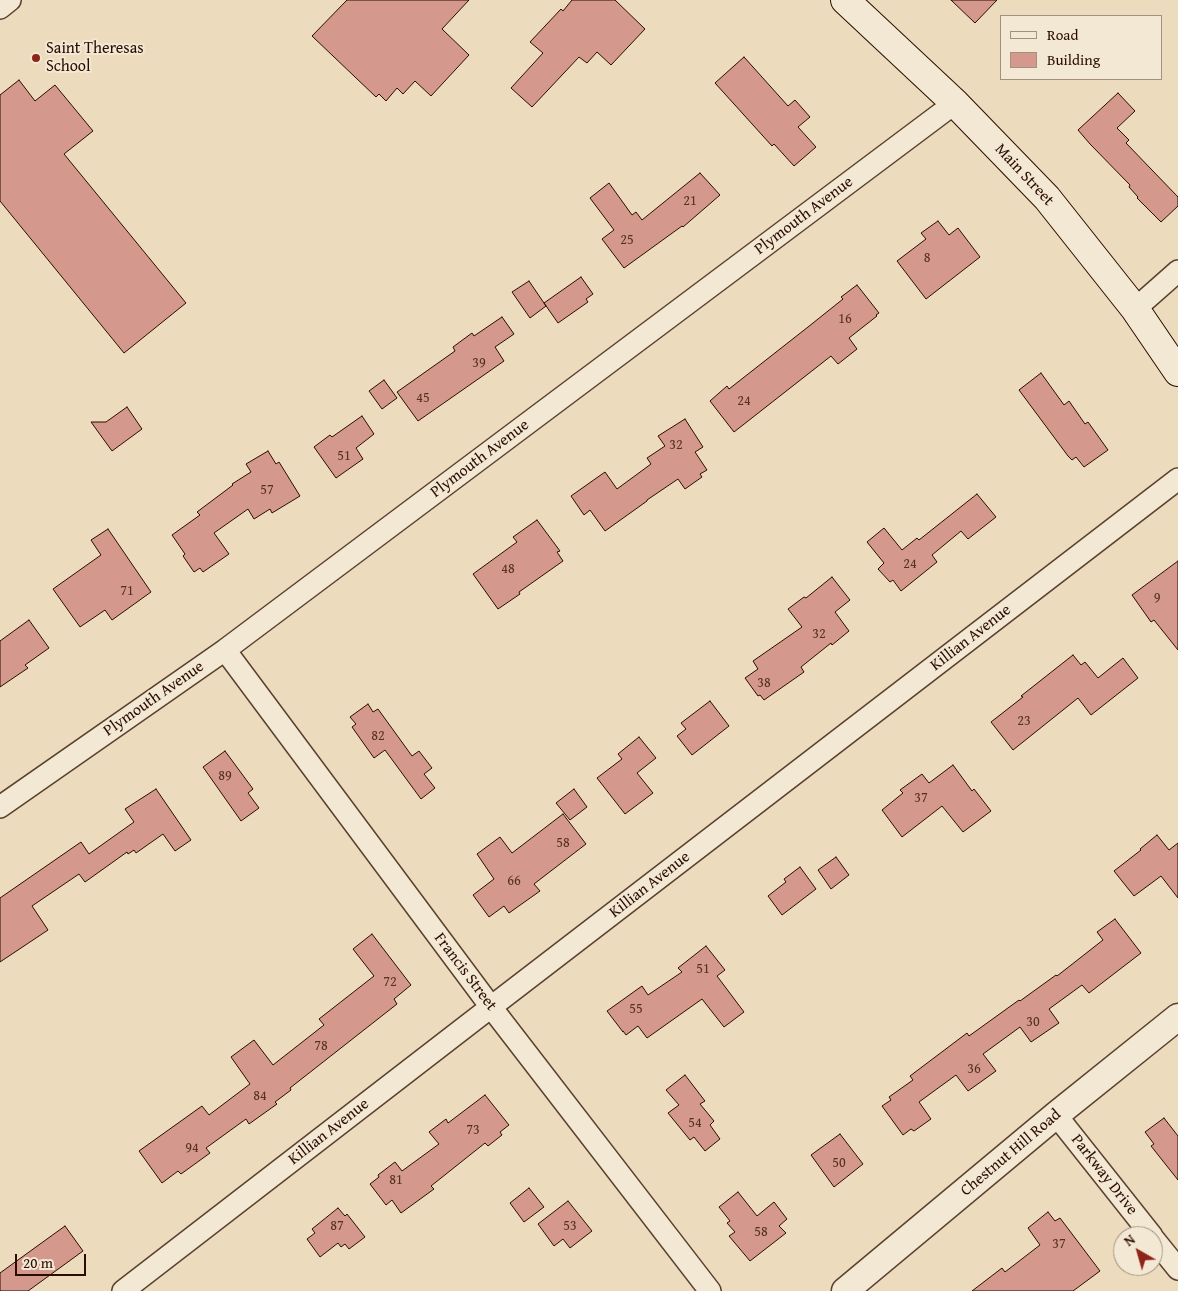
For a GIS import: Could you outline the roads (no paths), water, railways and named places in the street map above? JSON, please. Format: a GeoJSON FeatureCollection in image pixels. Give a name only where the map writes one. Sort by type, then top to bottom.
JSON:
{"type":"FeatureCollection","features":[{"type":"Feature","properties":{"kind":"main road","name":"Main Street"},"geometry":{"type":"LineString","coordinates":[[845,0],[955,103],[1047,198],[1135,309],[1178,372]]}},
{"type":"Feature","properties":{"kind":"street"},"geometry":{"type":"LineString","coordinates":[[0,8],[10,0]]}},
{"type":"Feature","properties":{"kind":"street","name":"Plymouth Avenue"},"geometry":{"type":"LineString","coordinates":[[0,807],[225,650],[955,103]]}},
{"type":"Feature","properties":{"kind":"street"},"geometry":{"type":"LineString","coordinates":[[1135,309],[1178,271]]}},
{"type":"Feature","properties":{"kind":"street","name":"Killian Avenue"},"geometry":{"type":"LineString","coordinates":[[123,1291],[1178,479]]}},
{"type":"Feature","properties":{"kind":"street","name":"Francis Street"},"geometry":{"type":"LineString","coordinates":[[225,650],[490,1007],[710,1291]]}},
{"type":"Feature","properties":{"kind":"street","name":"Chestnut Hill Road"},"geometry":{"type":"LineString","coordinates":[[845,1291],[1056,1115],[1178,1017]]}},
{"type":"Feature","properties":{"kind":"street","name":"Parkway Drive"},"geometry":{"type":"LineString","coordinates":[[1056,1115],[1143,1226]]}},
{"type":"Feature","properties":{"kind":"street","name":"Parkway Drive"},"geometry":{"type":"LineString","coordinates":[[1163,1251],[1178,1269]]}},
{"type":"Feature","properties":{"kind":"place","name":"Saint Theresas School"},"geometry":{"type":"Point","coordinates":[36,58]}}]}
